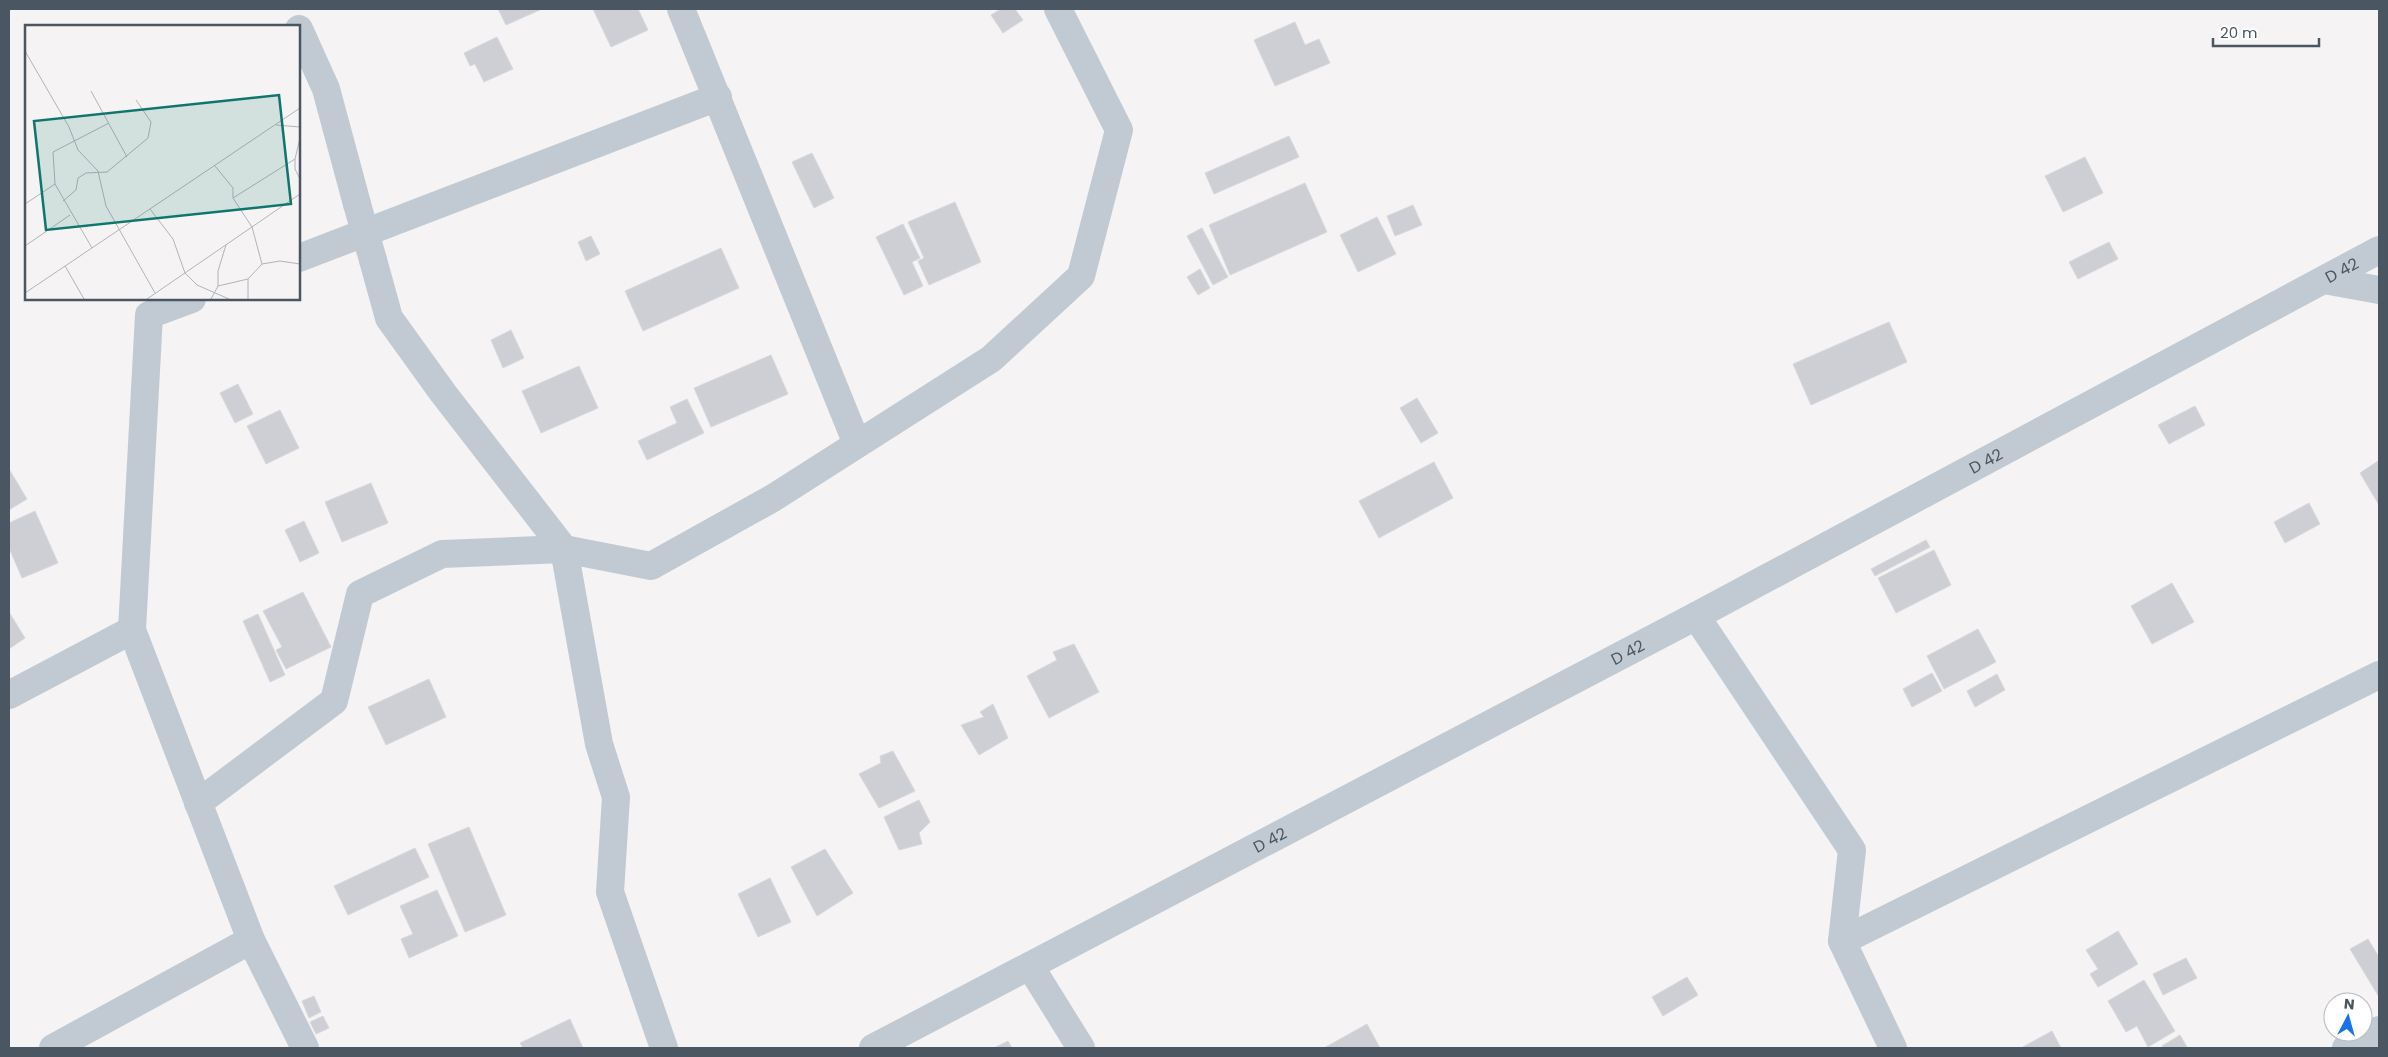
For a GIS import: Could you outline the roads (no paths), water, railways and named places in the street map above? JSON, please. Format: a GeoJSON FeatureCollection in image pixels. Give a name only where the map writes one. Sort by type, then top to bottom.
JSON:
{"type":"FeatureCollection","features":[{"type":"Feature","properties":{"kind":"street"},"geometry":{"type":"LineString","coordinates":[[290,9],[297,25]]}},
{"type":"Feature","properties":{"kind":"street"},"geometry":{"type":"LineString","coordinates":[[681,9],[858,444]]}},
{"type":"Feature","properties":{"kind":"street"},"geometry":{"type":"LineString","coordinates":[[198,803],[334,701],[360,594],[442,554],[564,549],[651,566],[773,498],[991,359],[1081,276],[1119,130],[1058,9]]}},
{"type":"Feature","properties":{"kind":"street"},"geometry":{"type":"LineString","coordinates":[[300,32],[326,89],[388,318],[443,393],[564,549],[599,744],[616,797],[610,892],[664,1048]]}},
{"type":"Feature","properties":{"kind":"street"},"geometry":{"type":"LineString","coordinates":[[300,258],[718,97]]}},
{"type":"Feature","properties":{"kind":"street","name":"D 42"},"geometry":{"type":"LineString","coordinates":[[874,1048],[1696,616],[2379,250]]}},
{"type":"Feature","properties":{"kind":"street"},"geometry":{"type":"LineString","coordinates":[[2324,280],[2379,290]]}},
{"type":"Feature","properties":{"kind":"street"},"geometry":{"type":"LineString","coordinates":[[189,300],[149,315],[132,630],[251,940],[305,1048]]}},
{"type":"Feature","properties":{"kind":"street"},"geometry":{"type":"LineString","coordinates":[[1696,616],[1852,850],[1842,941],[1893,1048]]}},
{"type":"Feature","properties":{"kind":"street"},"geometry":{"type":"LineString","coordinates":[[9,695],[132,630]]}},
{"type":"Feature","properties":{"kind":"street"},"geometry":{"type":"LineString","coordinates":[[1842,941],[2379,675]]}},
{"type":"Feature","properties":{"kind":"street"},"geometry":{"type":"LineString","coordinates":[[53,1048],[251,940]]}},
{"type":"Feature","properties":{"kind":"street"},"geometry":{"type":"LineString","coordinates":[[1030,966],[1081,1048]]}},
{"type":"Feature","properties":{"kind":"street"},"geometry":{"type":"LineString","coordinates":[[2346,1048],[2379,1030]]}}]}
